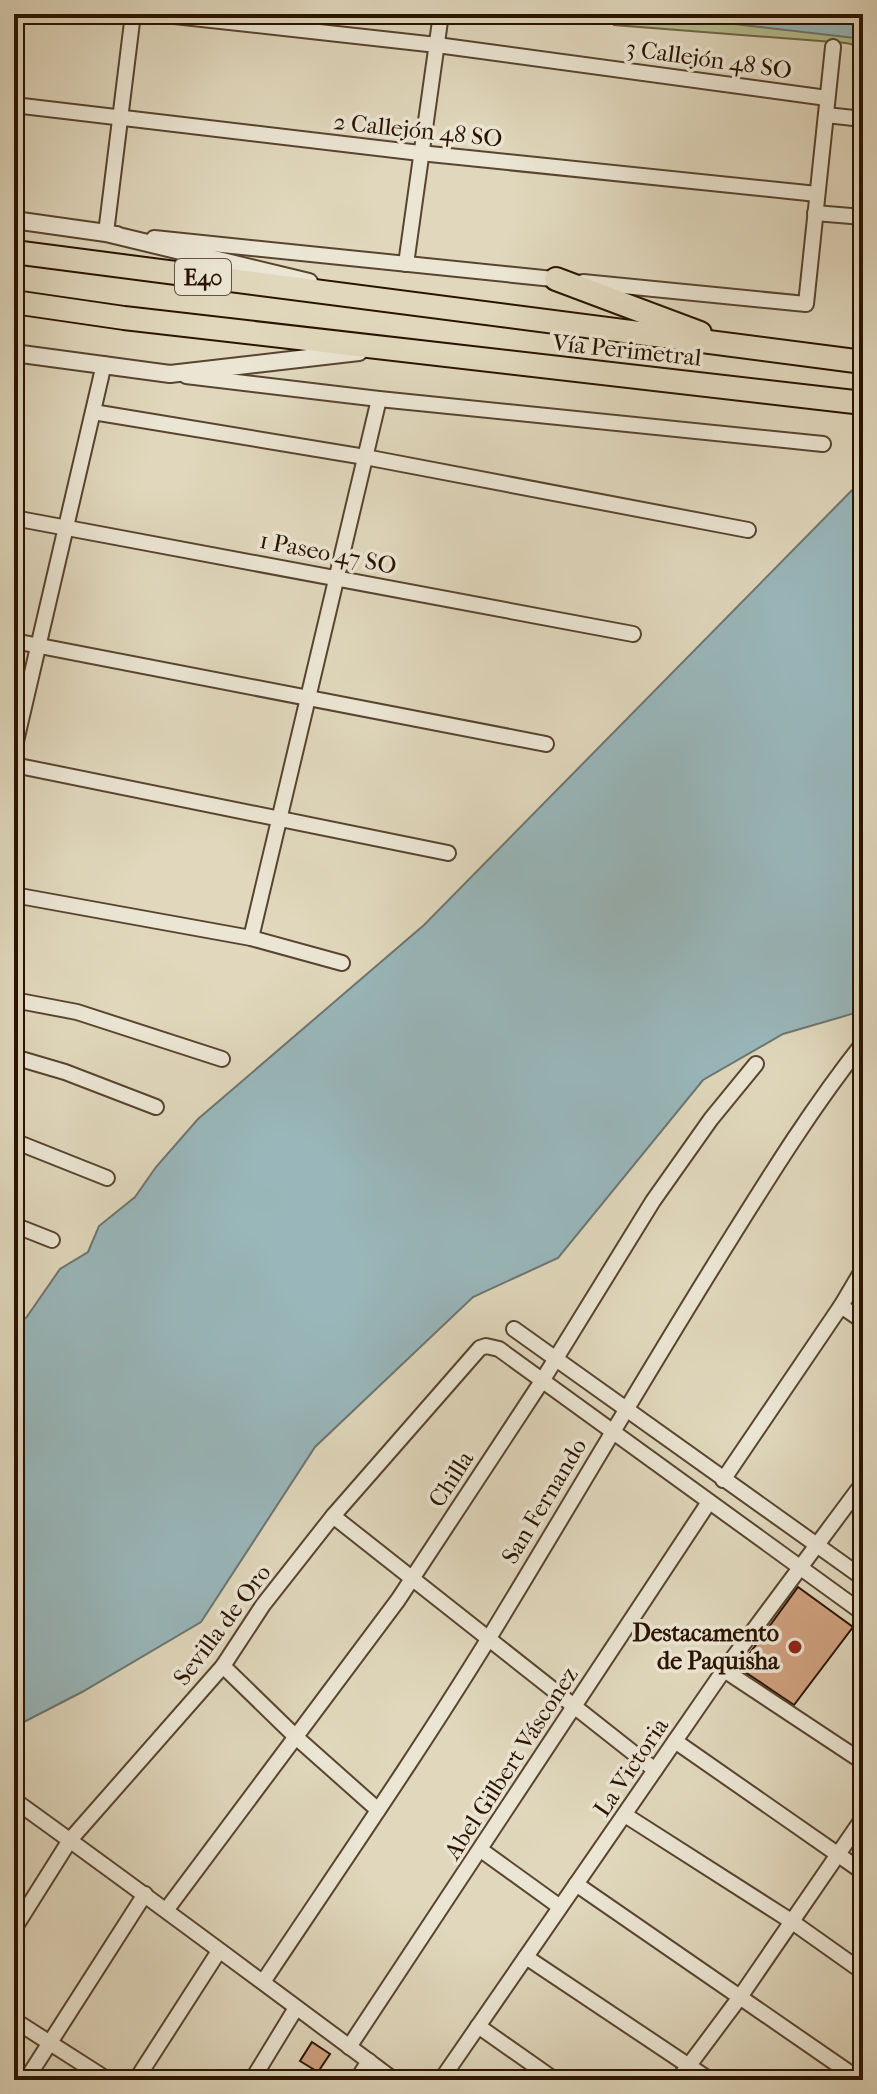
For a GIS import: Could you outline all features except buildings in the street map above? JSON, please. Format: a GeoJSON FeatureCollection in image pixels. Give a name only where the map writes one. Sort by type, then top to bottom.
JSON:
{"type":"FeatureCollection","features":[{"type":"Feature","properties":{"kind":"highway","name":"Vía Perimetral"},"geometry":{"type":"LineString","coordinates":[[14,252],[852,361]]}},
{"type":"Feature","properties":{"kind":"highway"},"geometry":{"type":"LineString","coordinates":[[556,279],[734,346]]}},
{"type":"Feature","properties":{"kind":"highway","name":"Vía Perimetral"},"geometry":{"type":"LineString","coordinates":[[14,302],[124,318],[854,402]]}},
{"type":"Feature","properties":{"kind":"street"},"geometry":{"type":"LineString","coordinates":[[133,14],[106,233],[806,304],[833,47]]}},
{"type":"Feature","properties":{"kind":"street","name":"3 Callejón 48 SO"},"geometry":{"type":"LineString","coordinates":[[156,14],[437,45],[827,98]]}},
{"type":"Feature","properties":{"kind":"street"},"geometry":{"type":"LineString","coordinates":[[406,264],[441,14]]}},
{"type":"Feature","properties":{"kind":"street","name":"2 Callejón 48 SO"},"geometry":{"type":"LineString","coordinates":[[14,105],[420,153],[817,194]]}},
{"type":"Feature","properties":{"kind":"street"},"geometry":{"type":"LineString","coordinates":[[826,115],[863,119]]}},
{"type":"Feature","properties":{"kind":"street"},"geometry":{"type":"LineString","coordinates":[[815,213],[863,217]]}},
{"type":"Feature","properties":{"kind":"street","name":"Vía Perimetral"},"geometry":{"type":"LineString","coordinates":[[14,220],[106,233],[392,303]]}},
{"type":"Feature","properties":{"kind":"street","name":"Vía Perimetral"},"geometry":{"type":"LineString","coordinates":[[14,353],[170,374],[385,349]]}},
{"type":"Feature","properties":{"kind":"street"},"geometry":{"type":"LineString","coordinates":[[14,750],[104,364]]}},
{"type":"Feature","properties":{"kind":"street"},"geometry":{"type":"LineString","coordinates":[[170,374],[379,399],[823,444]]}},
{"type":"Feature","properties":{"kind":"street"},"geometry":{"type":"LineString","coordinates":[[251,938],[379,399]]}},
{"type":"Feature","properties":{"kind":"street"},"geometry":{"type":"LineString","coordinates":[[93,412],[365,457],[748,530]]}},
{"type":"Feature","properties":{"kind":"street","name":"1 Paseo 47 SO"},"geometry":{"type":"LineString","coordinates":[[14,518],[633,634]]}},
{"type":"Feature","properties":{"kind":"street"},"geometry":{"type":"LineString","coordinates":[[14,641],[546,744]]}},
{"type":"Feature","properties":{"kind":"street"},"geometry":{"type":"LineString","coordinates":[[14,765],[448,853]]}},
{"type":"Feature","properties":{"kind":"street"},"geometry":{"type":"LineString","coordinates":[[14,895],[251,938],[342,963]]}},
{"type":"Feature","properties":{"kind":"street"},"geometry":{"type":"LineString","coordinates":[[14,1000],[77,1012],[222,1059]]}},
{"type":"Feature","properties":{"kind":"street","name":"San Fernando"},"geometry":{"type":"LineString","coordinates":[[263,1982],[488,1639],[625,1408],[792,1142],[861,1049]]}},
{"type":"Feature","properties":{"kind":"street"},"geometry":{"type":"LineString","coordinates":[[14,1057],[65,1072],[156,1107]]}},
{"type":"Feature","properties":{"kind":"street","name":"Chilla"},"geometry":{"type":"LineString","coordinates":[[167,1909],[297,1738],[411,1580],[542,1381],[653,1201],[711,1119],[756,1064]]}},
{"type":"Feature","properties":{"kind":"street"},"geometry":{"type":"LineString","coordinates":[[14,1141],[107,1178]]}},
{"type":"Feature","properties":{"kind":"street"},"geometry":{"type":"LineString","coordinates":[[14,1225],[52,1240]]}},
{"type":"Feature","properties":{"kind":"street"},"geometry":{"type":"LineString","coordinates":[[723,1480],[863,1269]]}},
{"type":"Feature","properties":{"kind":"street"},"geometry":{"type":"LineString","coordinates":[[841,1306],[863,1321]]}},
{"type":"Feature","properties":{"kind":"street"},"geometry":{"type":"LineString","coordinates":[[514,1329],[863,1578]]}},
{"type":"Feature","properties":{"kind":"street","name":"Sevilla de Oro"},"geometry":{"type":"LineString","coordinates":[[14,1929],[70,1840],[223,1666],[263,1605],[333,1516],[473,1353],[492,1346],[542,1381]]}},
{"type":"Feature","properties":{"kind":"street"},"geometry":{"type":"LineString","coordinates":[[542,1381],[863,1613]]}},
{"type":"Feature","properties":{"kind":"street","name":"La Victoria"},"geometry":{"type":"LineString","coordinates":[[441,2080],[724,1670],[863,1483]]}},
{"type":"Feature","properties":{"kind":"street","name":"Abel Gilbert Vásconez"},"geometry":{"type":"LineString","coordinates":[[349,2047],[709,1502]]}},
{"type":"Feature","properties":{"kind":"street"},"geometry":{"type":"LineString","coordinates":[[333,1516],[655,1770]]}},
{"type":"Feature","properties":{"kind":"street"},"geometry":{"type":"LineString","coordinates":[[223,1666],[378,1810]]}},
{"type":"Feature","properties":{"kind":"street"},"geometry":{"type":"LineString","coordinates":[[724,1670],[863,1762]]}},
{"type":"Feature","properties":{"kind":"street"},"geometry":{"type":"LineString","coordinates":[[675,1741],[863,1872]]}},
{"type":"Feature","properties":{"kind":"street"},"geometry":{"type":"LineString","coordinates":[[14,1800],[167,1909],[394,2080]]}},
{"type":"Feature","properties":{"kind":"street"},"geometry":{"type":"LineString","coordinates":[[625,1815],[791,1921],[863,1972]]}},
{"type":"Feature","properties":{"kind":"street"},"geometry":{"type":"LineString","coordinates":[[678,2080],[740,1997],[863,1818]]}},
{"type":"Feature","properties":{"kind":"street"},"geometry":{"type":"LineString","coordinates":[[481,1850],[560,1907]]}},
{"type":"Feature","properties":{"kind":"street"},"geometry":{"type":"LineString","coordinates":[[576,1884],[861,2079]]}},
{"type":"Feature","properties":{"kind":"street"},"geometry":{"type":"LineString","coordinates":[[26,2080],[145,1894]]}},
{"type":"Feature","properties":{"kind":"street"},"geometry":{"type":"LineString","coordinates":[[136,2080],[219,1951]]}},
{"type":"Feature","properties":{"kind":"street"},"geometry":{"type":"LineString","coordinates":[[526,1957],[710,2080]]}},
{"type":"Feature","properties":{"kind":"street"},"geometry":{"type":"LineString","coordinates":[[252,2080],[296,2008]]}},
{"type":"Feature","properties":{"kind":"street"},"geometry":{"type":"LineString","coordinates":[[14,2020],[108,2080]]}},
{"type":"Feature","properties":{"kind":"street"},"geometry":{"type":"LineString","coordinates":[[478,2026],[555,2080]]}},
{"type":"Feature","properties":{"kind":"street"},"geometry":{"type":"LineString","coordinates":[[357,2080],[369,2061]]}},
{"type":"Feature","properties":{"kind":"green space"},"geometry":{"type":"Polygon","coordinates":[[[584,14],[847,14],[863,24],[863,47],[846,43],[614,25],[613,19],[584,14]]]}},
{"type":"Feature","properties":{"kind":"water"},"geometry":{"type":"Polygon","coordinates":[[[649,14],[863,14],[863,39],[649,14]]]}},
{"type":"Feature","properties":{"kind":"water"},"geometry":{"type":"Polygon","coordinates":[[[863,479],[863,1003],[855,1013],[783,1034],[703,1080],[558,1258],[473,1297],[315,1447],[201,1622],[82,1692],[14,1727],[14,1322],[26,1318],[60,1269],[88,1252],[99,1226],[135,1197],[156,1167],[198,1119],[424,925],[863,479]]]}},
{"type":"Feature","properties":{"kind":"place","name":"Destacamento de Paquisha"},"geometry":{"type":"Point","coordinates":[795,1647]}}]}
